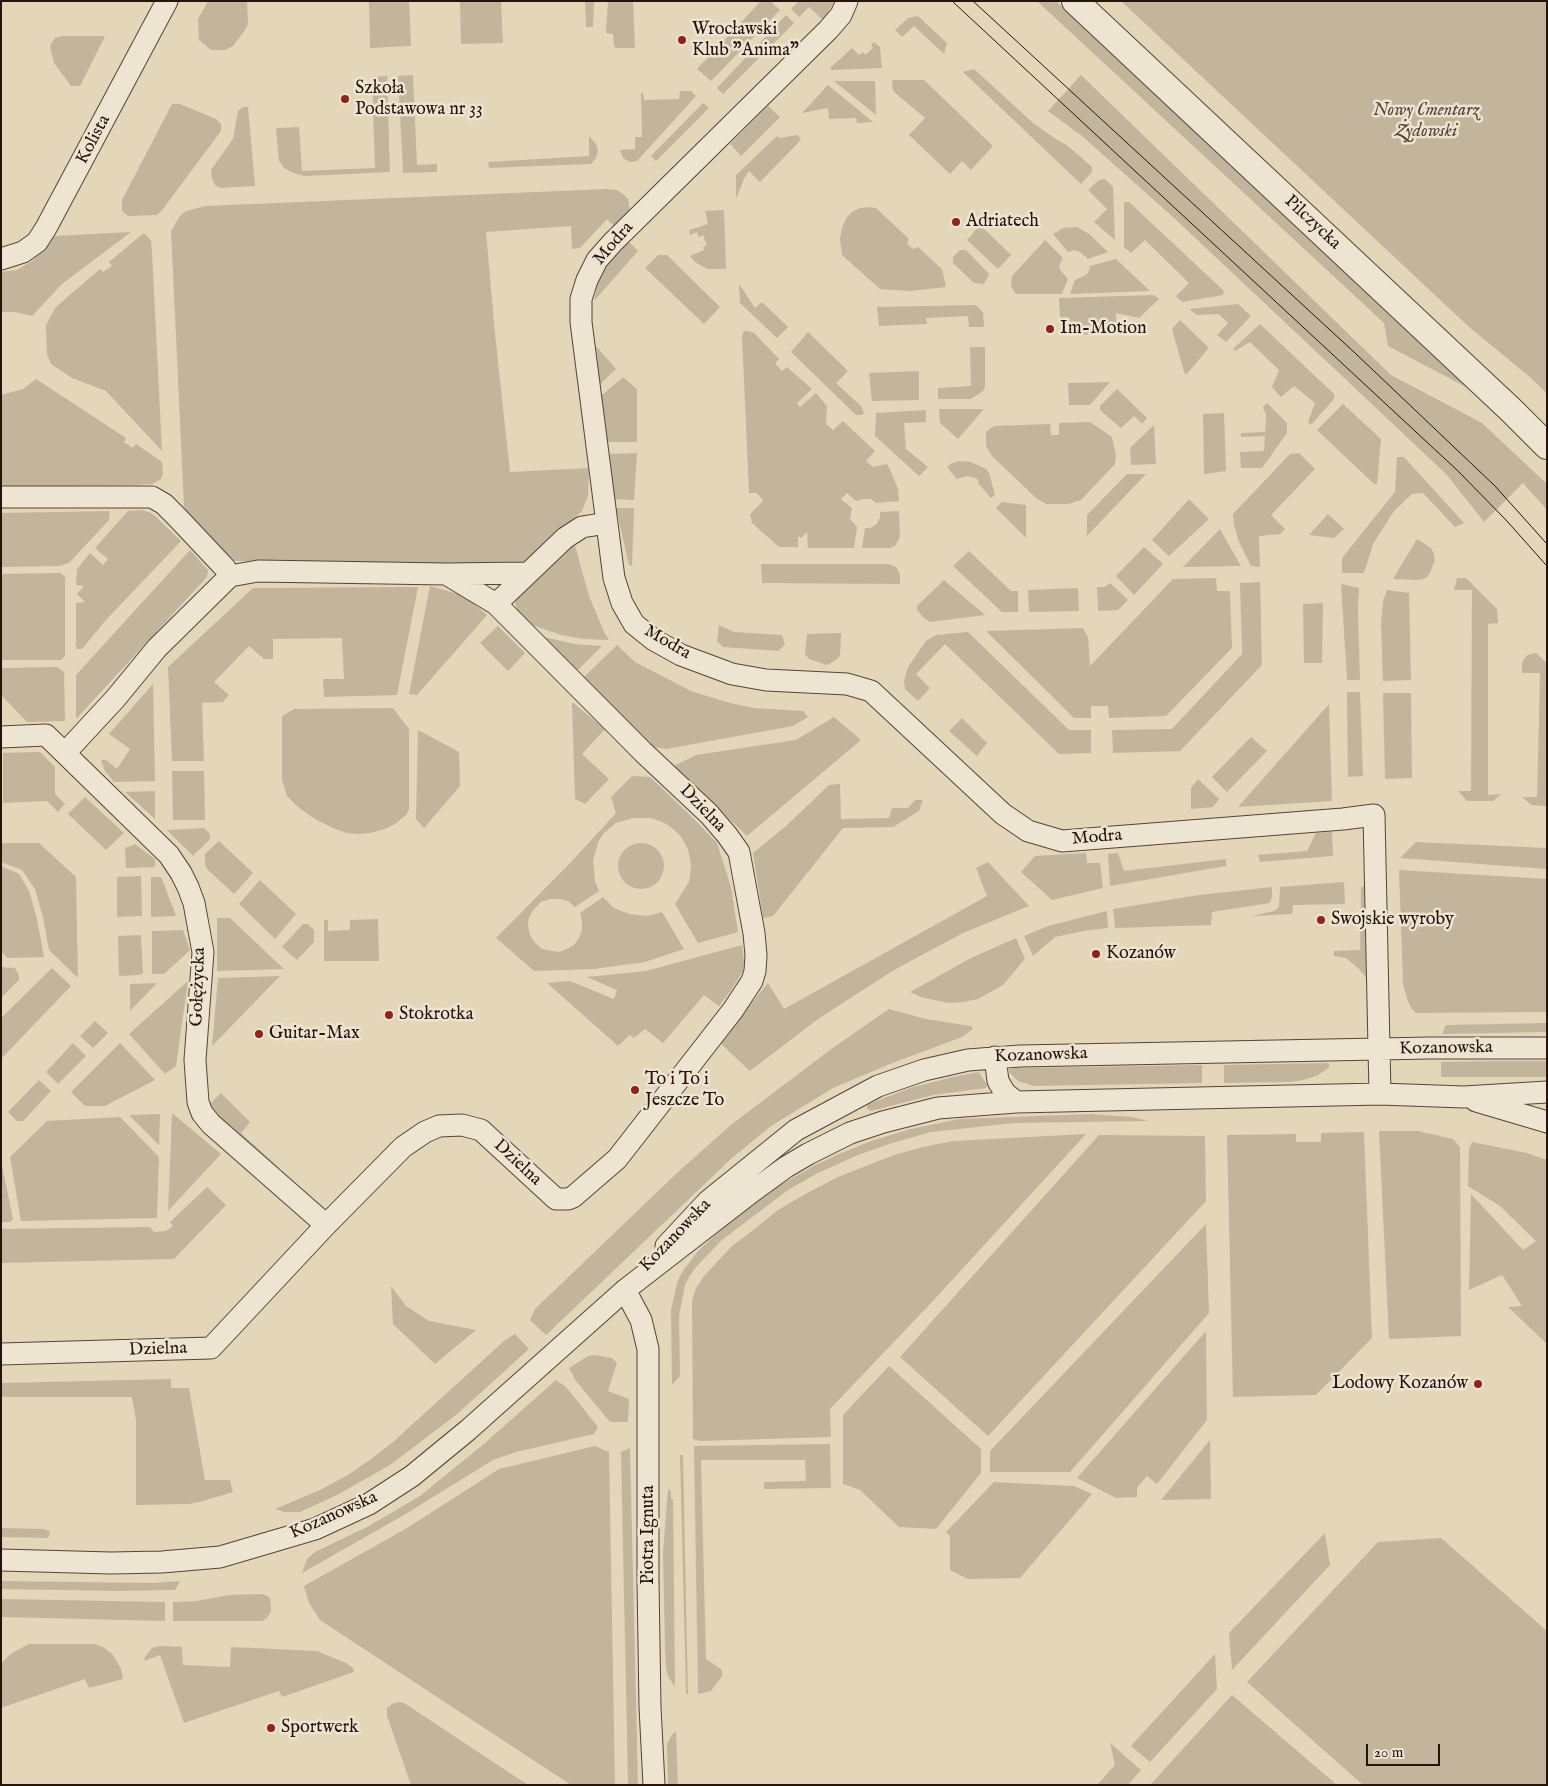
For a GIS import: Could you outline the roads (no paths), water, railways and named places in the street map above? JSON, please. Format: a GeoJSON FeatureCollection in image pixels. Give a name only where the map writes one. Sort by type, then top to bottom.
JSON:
{"type":"FeatureCollection","features":[{"type":"Feature","properties":{"kind":"street","name":"Kolista"},"geometry":{"type":"LineString","coordinates":[[1,259],[23,252],[37,242],[167,1]]}},
{"type":"Feature","properties":{"kind":"street","name":"Modra"},"geometry":{"type":"LineString","coordinates":[[847,1],[841,15],[828,30],[613,242],[597,260],[587,280],[582,299],[581,322],[614,578],[622,603],[634,624],[654,640],[681,655],[732,674],[766,680],[847,684],[871,691],[1003,814],[1028,831],[1062,841],[1374,816],[1380,1050]]}},
{"type":"Feature","properties":{"kind":"street","name":"Pilczycka"},"geometry":{"type":"LineString","coordinates":[[1075,1],[1512,410],[1547,446]]}},
{"type":"Feature","properties":{"kind":"street"},"geometry":{"type":"LineString","coordinates":[[1,497],[152,497],[164,504],[177,517],[225,568],[230,576]]}},
{"type":"Feature","properties":{"kind":"street"},"geometry":{"type":"LineString","coordinates":[[496,604],[570,534],[582,527],[608,523]]}},
{"type":"Feature","properties":{"kind":"street"},"geometry":{"type":"LineString","coordinates":[[65,753],[115,699],[157,648],[230,576],[258,571],[446,574],[528,573]]}},
{"type":"Feature","properties":{"kind":"street","name":"Dzielna"},"geometry":{"type":"LineString","coordinates":[[1,1354],[212,1348],[326,1225],[402,1148],[425,1132],[439,1126],[462,1124],[481,1130],[556,1199],[568,1199],[617,1159],[733,1010],[752,981],[756,955],[754,933],[739,852],[709,814],[643,752],[496,604],[446,574]]}},
{"type":"Feature","properties":{"kind":"street","name":"Gołężycka"},"geometry":{"type":"LineString","coordinates":[[1,737],[46,736],[168,855],[188,887],[199,923],[203,952],[195,1060],[198,1102],[202,1113],[211,1124],[326,1225]]}},
{"type":"Feature","properties":{"kind":"street","name":"Kozanowska"},"geometry":{"type":"LineString","coordinates":[[625,1290],[708,1201],[796,1130],[878,1086],[924,1070],[968,1060],[996,1058],[1543,1047]]}},
{"type":"Feature","properties":{"kind":"street"},"geometry":{"type":"LineString","coordinates":[[1380,1050],[1380,1094]]}},
{"type":"Feature","properties":{"kind":"street"},"geometry":{"type":"LineString","coordinates":[[996,1058],[998,1080],[1006,1093],[1016,1102]]}},
{"type":"Feature","properties":{"kind":"street","name":"Kozanowska"},"geometry":{"type":"LineString","coordinates":[[1,1560],[162,1562],[220,1557],[315,1529],[369,1504],[412,1476],[468,1430],[625,1290],[786,1167],[850,1134],[883,1122],[938,1108],[1016,1102],[1380,1094],[1464,1097],[1547,1092]]}},
{"type":"Feature","properties":{"kind":"street","name":"Kozanowska"},"geometry":{"type":"LineString","coordinates":[[1464,1097],[1547,1122]]}},
{"type":"Feature","properties":{"kind":"street","name":"Piotra Ignuta"},"geometry":{"type":"LineString","coordinates":[[625,1290],[641,1320],[648,1349],[648,1580],[650,1707],[654,1785]]}},
{"type":"Feature","properties":{"kind":"tram line"},"geometry":{"type":"LineString","coordinates":[[952,1],[1458,471],[1506,520],[1547,566]]}},
{"type":"Feature","properties":{"kind":"tram line"},"geometry":{"type":"LineString","coordinates":[[973,1],[1355,353],[1495,486],[1547,544]]}},
{"type":"Feature","properties":{"kind":"place","name":"Wrocławski Klub \"Anima\""},"geometry":{"type":"Point","coordinates":[682,40]}},
{"type":"Feature","properties":{"kind":"place","name":"Szkoła Podstawowa nr 33"},"geometry":{"type":"Point","coordinates":[345,99]}},
{"type":"Feature","properties":{"kind":"place","name":"Adriatech"},"geometry":{"type":"Point","coordinates":[956,222]}},
{"type":"Feature","properties":{"kind":"place","name":"Im-Motion"},"geometry":{"type":"Point","coordinates":[1050,329]}},
{"type":"Feature","properties":{"kind":"place","name":"Swojskie wyroby"},"geometry":{"type":"Point","coordinates":[1321,920]}},
{"type":"Feature","properties":{"kind":"place","name":"Kozanów"},"geometry":{"type":"Point","coordinates":[1096,954]}},
{"type":"Feature","properties":{"kind":"place","name":"Stokrotka"},"geometry":{"type":"Point","coordinates":[389,1015]}},
{"type":"Feature","properties":{"kind":"place","name":"Guitar-Max"},"geometry":{"type":"Point","coordinates":[259,1034]}},
{"type":"Feature","properties":{"kind":"place","name":"To i To i Jeszcze To"},"geometry":{"type":"Point","coordinates":[635,1090]}},
{"type":"Feature","properties":{"kind":"place","name":"Lodowy Kozanów"},"geometry":{"type":"Point","coordinates":[1478,1384]}},
{"type":"Feature","properties":{"kind":"place","name":"Sportwerk"},"geometry":{"type":"Point","coordinates":[271,1728]}},
{"type":"Feature","properties":{"kind":"park label","name":"Nowy Cmentarz Żydowski"},"geometry":{"type":"Point","coordinates":[1426,121]}}]}
